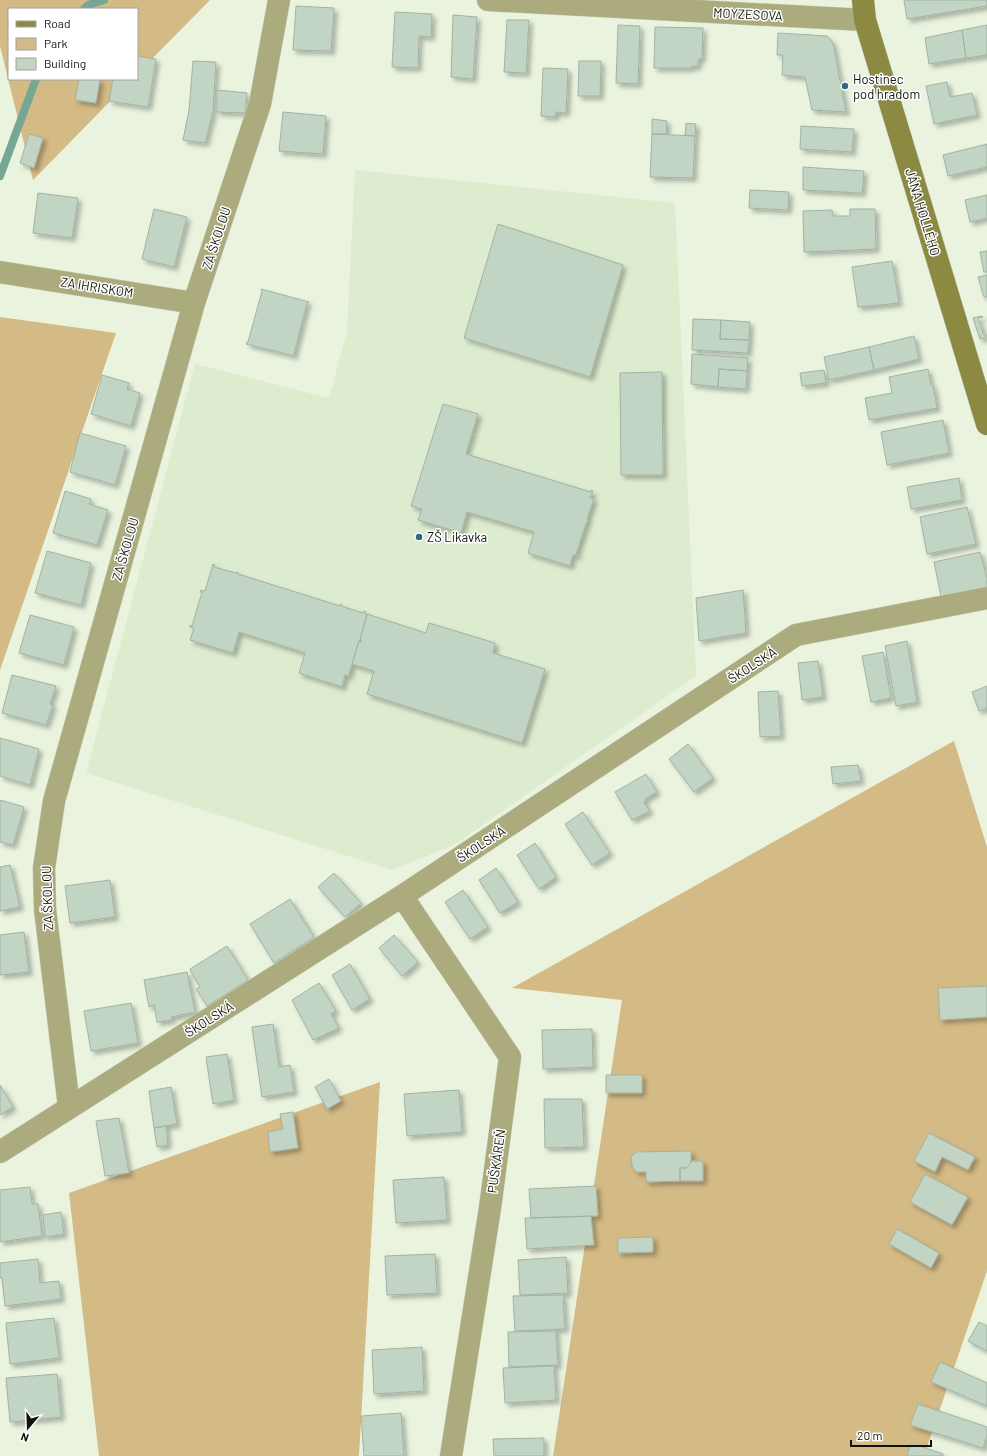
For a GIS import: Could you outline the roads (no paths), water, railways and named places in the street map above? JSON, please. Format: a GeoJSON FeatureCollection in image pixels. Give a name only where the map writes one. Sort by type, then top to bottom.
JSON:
{"type":"FeatureCollection","features":[{"type":"Feature","properties":{"kind":"street","name":"ZA ŠKOLOU"},"geometry":{"type":"LineString","coordinates":[[69,1107],[45,909],[44,868],[54,801],[194,303],[260,104],[279,0]]}},
{"type":"Feature","properties":{"kind":"street","name":"MOYZESOVA"},"geometry":{"type":"LineString","coordinates":[[488,0],[864,10]]}},
{"type":"Feature","properties":{"kind":"street","name":"JÁNA HOLLÉHO"},"geometry":{"type":"LineString","coordinates":[[864,10],[987,424]]}},
{"type":"Feature","properties":{"kind":"street","name":"ZA IHRISKOM"},"geometry":{"type":"LineString","coordinates":[[0,272],[194,303]]}},
{"type":"Feature","properties":{"kind":"street","name":"ŠKOLSKÁ"},"geometry":{"type":"LineString","coordinates":[[0,1152],[402,896],[796,635],[987,598]]}},
{"type":"Feature","properties":{"kind":"street","name":"PUŠKÁREŇ"},"geometry":{"type":"LineString","coordinates":[[402,896],[510,1057],[490,1208],[451,1456]]}},
{"type":"Feature","properties":{"kind":"waterway"},"geometry":{"type":"LineString","coordinates":[[85,8],[88,5],[104,0]]}},
{"type":"Feature","properties":{"kind":"waterway"},"geometry":{"type":"LineString","coordinates":[[0,176],[36,80]]}},
{"type":"Feature","properties":{"kind":"place","name":"Hostinec pod hradom"},"geometry":{"type":"Point","coordinates":[845,86]}},
{"type":"Feature","properties":{"kind":"place","name":"ZŠ Likavka"},"geometry":{"type":"Point","coordinates":[419,537]}}]}
